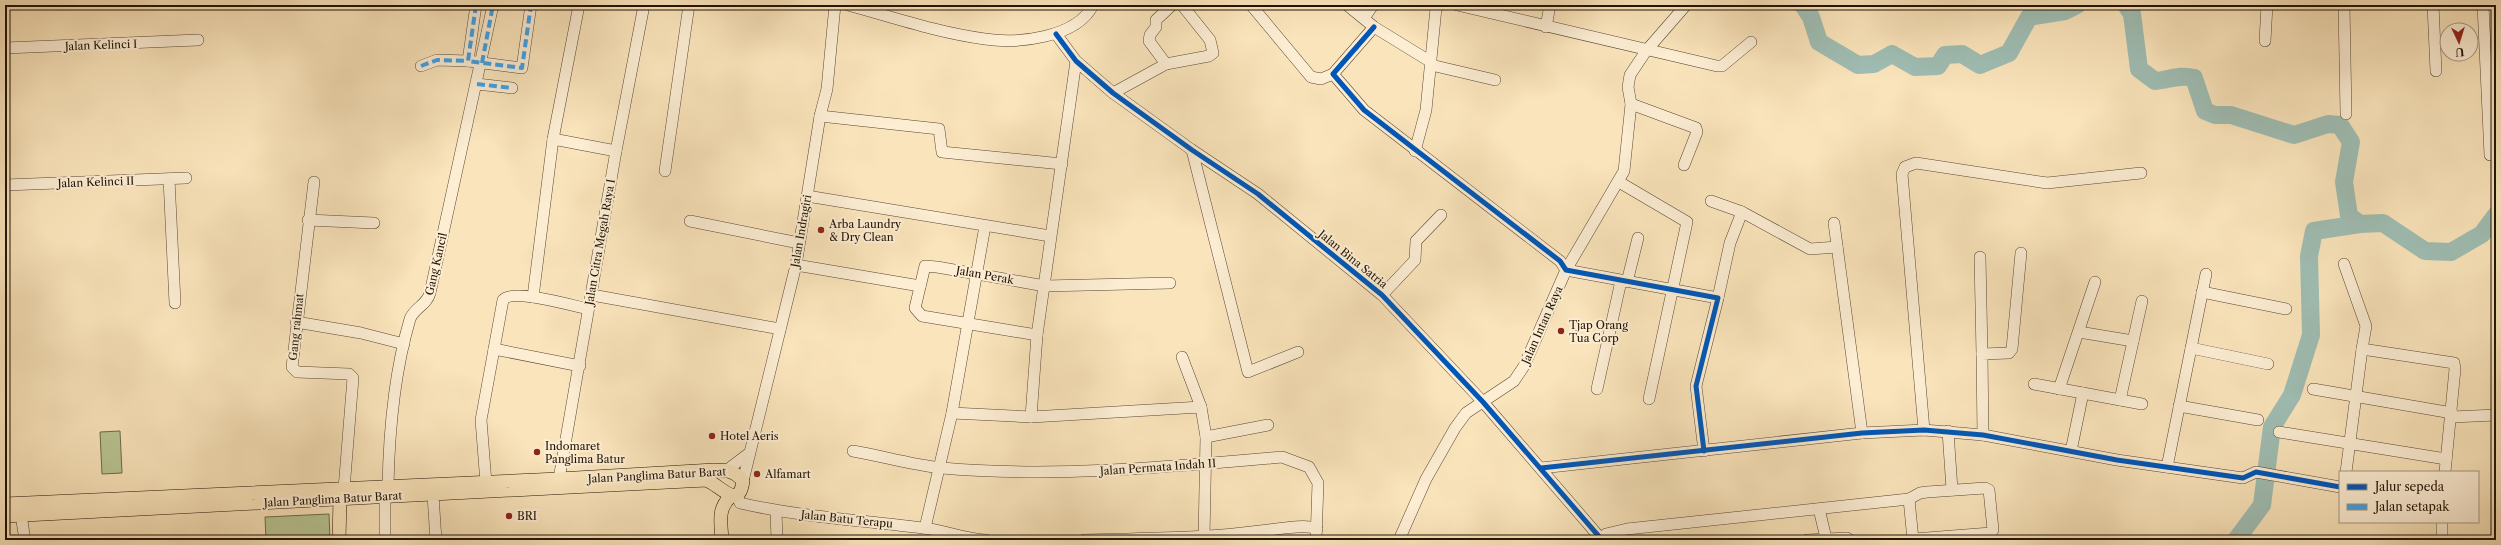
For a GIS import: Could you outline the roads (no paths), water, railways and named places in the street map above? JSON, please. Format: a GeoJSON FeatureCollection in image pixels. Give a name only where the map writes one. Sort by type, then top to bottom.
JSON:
{"type":"FeatureCollection","features":[{"type":"Feature","properties":{"kind":"main road","name":"Jalan Panglima Batur Barat"},"geometry":{"type":"LineString","coordinates":[[5,516],[183,502],[386,492],[486,483],[727,470],[738,474],[743,481]]}},
{"type":"Feature","properties":{"kind":"main road","name":"Jalan Panglima Batur Barat"},"geometry":{"type":"LineString","coordinates":[[386,492],[433,495],[706,480],[734,495]]}},
{"type":"Feature","properties":{"kind":"main road"},"geometry":{"type":"LineString","coordinates":[[722,540],[721,510],[723,504],[741,491],[743,481]]}},
{"type":"Feature","properties":{"kind":"main road"},"geometry":{"type":"LineString","coordinates":[[339,540],[342,494]]}},
{"type":"Feature","properties":{"kind":"main road","name":"Jalan Panglima Batur Barat"},"geometry":{"type":"LineString","coordinates":[[5,504],[183,502]]}},
{"type":"Feature","properties":{"kind":"street"},"geometry":{"type":"LineString","coordinates":[[468,61],[476,5]]}},
{"type":"Feature","properties":{"kind":"street","name":"Gang Kancil"},"geometry":{"type":"LineString","coordinates":[[385,540],[389,428],[404,344],[411,318],[425,304],[430,293],[457,167],[482,63],[493,5]]}},
{"type":"Feature","properties":{"kind":"street"},"geometry":{"type":"LineString","coordinates":[[421,66],[437,60],[468,61],[522,68],[531,5]]}},
{"type":"Feature","properties":{"kind":"street"},"geometry":{"type":"LineString","coordinates":[[533,297],[553,139],[579,5]]}},
{"type":"Feature","properties":{"kind":"street","name":"Jalan Citra Megah Raya I"},"geometry":{"type":"LineString","coordinates":[[559,479],[580,366],[588,309],[592,295],[616,150],[644,5]]}},
{"type":"Feature","properties":{"kind":"street"},"geometry":{"type":"LineString","coordinates":[[665,171],[689,5]]}},
{"type":"Feature","properties":{"kind":"street","name":"Jalan Indragiri"},"geometry":{"type":"LineString","coordinates":[[743,481],[748,454],[796,264],[820,116],[827,89],[835,5]]}},
{"type":"Feature","properties":{"kind":"street"},"geometry":{"type":"LineString","coordinates":[[848,5],[985,39],[1011,40],[1056,34],[1084,17],[1093,5]]}},
{"type":"Feature","properties":{"kind":"street"},"geometry":{"type":"LineString","coordinates":[[1166,64],[1149,41],[1150,34],[1156,27],[1156,20],[1172,5]]}},
{"type":"Feature","properties":{"kind":"street"},"geometry":{"type":"LineString","coordinates":[[1113,93],[1166,64],[1208,56],[1213,53],[1210,40],[1182,5]]}},
{"type":"Feature","properties":{"kind":"street"},"geometry":{"type":"LineString","coordinates":[[1252,5],[1311,77],[1321,79],[1333,74],[1374,27]]}},
{"type":"Feature","properties":{"kind":"street"},"geometry":{"type":"LineString","coordinates":[[1347,5],[1374,27],[1431,63],[1495,80]]}},
{"type":"Feature","properties":{"kind":"street"},"geometry":{"type":"LineString","coordinates":[[1364,18],[1373,5]]}},
{"type":"Feature","properties":{"kind":"street"},"geometry":{"type":"LineString","coordinates":[[1415,151],[1426,110],[1436,8],[1440,5]]}},
{"type":"Feature","properties":{"kind":"street"},"geometry":{"type":"LineString","coordinates":[[1457,5],[1646,51],[1720,67],[1751,42]]}},
{"type":"Feature","properties":{"kind":"street"},"geometry":{"type":"LineString","coordinates":[[1546,27],[1550,5]]}},
{"type":"Feature","properties":{"kind":"street"},"geometry":{"type":"LineString","coordinates":[[2266,41],[2267,5]]}},
{"type":"Feature","properties":{"kind":"street"},"geometry":{"type":"LineString","coordinates":[[2344,5],[2346,114]]}},
{"type":"Feature","properties":{"kind":"street"},"geometry":{"type":"LineString","coordinates":[[2433,5],[2436,71]]}},
{"type":"Feature","properties":{"kind":"street"},"geometry":{"type":"LineString","coordinates":[[2483,5],[2490,155]]}},
{"type":"Feature","properties":{"kind":"street","name":"Jalan Intan Raya"},"geometry":{"type":"LineString","coordinates":[[1399,540],[1426,479],[1455,428],[1466,413],[1483,402],[1519,374],[1566,270],[1619,182],[1626,162],[1630,104],[1628,87],[1630,75],[1680,6]]}},
{"type":"Feature","properties":{"kind":"street","name":"Jalan Bina Satria"},"geometry":{"type":"LineString","coordinates":[[1056,34],[1076,61],[1113,93],[1192,150],[1258,194],[1382,296],[1483,402],[1601,540]]}},
{"type":"Feature","properties":{"kind":"street","name":"Jalan Kelinci I"},"geometry":{"type":"LineString","coordinates":[[5,48],[198,40]]}},
{"type":"Feature","properties":{"kind":"street"},"geometry":{"type":"LineString","coordinates":[[1031,417],[1037,335],[1076,61]]}},
{"type":"Feature","properties":{"kind":"street"},"geometry":{"type":"LineString","coordinates":[[1333,74],[1364,110],[1415,151],[1560,261],[1566,270],[1624,282],[1718,298]]}},
{"type":"Feature","properties":{"kind":"street"},"geometry":{"type":"LineString","coordinates":[[477,84],[512,88]]}},
{"type":"Feature","properties":{"kind":"street"},"geometry":{"type":"LineString","coordinates":[[1630,104],[1696,128],[1697,132],[1684,165]]}},
{"type":"Feature","properties":{"kind":"street"},"geometry":{"type":"LineString","coordinates":[[820,116],[939,129],[942,152],[1062,164]]}},
{"type":"Feature","properties":{"kind":"street"},"geometry":{"type":"LineString","coordinates":[[553,139],[616,150]]}},
{"type":"Feature","properties":{"kind":"street"},"geometry":{"type":"LineString","coordinates":[[1192,150],[1248,372],[1298,352]]}},
{"type":"Feature","properties":{"kind":"street"},"geometry":{"type":"LineString","coordinates":[[1924,430],[1902,174],[1905,167],[1916,163],[2047,183],[2141,173]]}},
{"type":"Feature","properties":{"kind":"street","name":"Jalan Kelinci II"},"geometry":{"type":"LineString","coordinates":[[5,185],[186,178]]}},
{"type":"Feature","properties":{"kind":"street"},"geometry":{"type":"LineString","coordinates":[[169,179],[175,303]]}},
{"type":"Feature","properties":{"kind":"street","name":"Gang rahmat"},"geometry":{"type":"LineString","coordinates":[[314,182],[296,322],[293,369],[297,372],[349,374],[353,378],[342,494]]}},
{"type":"Feature","properties":{"kind":"street"},"geometry":{"type":"LineString","coordinates":[[1619,182],[1669,213],[1687,220],[1674,291],[1650,399]]}},
{"type":"Feature","properties":{"kind":"street"},"geometry":{"type":"LineString","coordinates":[[807,196],[1050,236]]}},
{"type":"Feature","properties":{"kind":"street"},"geometry":{"type":"LineString","coordinates":[[1711,201],[1742,212],[1810,249],[1837,247]]}},
{"type":"Feature","properties":{"kind":"street"},"geometry":{"type":"LineString","coordinates":[[1704,451],[1696,386],[1730,243],[1742,212]]}},
{"type":"Feature","properties":{"kind":"street"},"geometry":{"type":"LineString","coordinates":[[1382,296],[1415,260],[1416,241],[1441,215]]}},
{"type":"Feature","properties":{"kind":"street"},"geometry":{"type":"LineString","coordinates":[[308,220],[374,223]]}},
{"type":"Feature","properties":{"kind":"street"},"geometry":{"type":"LineString","coordinates":[[690,222],[799,242]]}},
{"type":"Feature","properties":{"kind":"street"},"geometry":{"type":"LineString","coordinates":[[1834,223],[1862,433]]}},
{"type":"Feature","properties":{"kind":"street"},"geometry":{"type":"LineString","coordinates":[[925,528],[941,468],[952,414],[978,274],[985,226]]}},
{"type":"Feature","properties":{"kind":"street"},"geometry":{"type":"LineString","coordinates":[[1597,389],[1624,282],[1638,238]]}},
{"type":"Feature","properties":{"kind":"street"},"geometry":{"type":"LineString","coordinates":[[1982,354],[2009,353],[2012,349],[2021,253]]}},
{"type":"Feature","properties":{"kind":"street"},"geometry":{"type":"LineString","coordinates":[[1980,257],[1983,435]]}},
{"type":"Feature","properties":{"kind":"street"},"geometry":{"type":"LineString","coordinates":[[796,264],[920,286],[915,308],[922,316],[968,325],[1037,335]]}},
{"type":"Feature","properties":{"kind":"street"},"geometry":{"type":"LineString","coordinates":[[2344,264],[2366,326],[2346,471]]}},
{"type":"Feature","properties":{"kind":"street","name":"Jalan Perak"},"geometry":{"type":"LineString","coordinates":[[920,286],[925,266],[1045,286],[1170,283]]}},
{"type":"Feature","properties":{"kind":"street"},"geometry":{"type":"LineString","coordinates":[[2167,467],[2206,274]]}},
{"type":"Feature","properties":{"kind":"street"},"geometry":{"type":"LineString","coordinates":[[2059,389],[2095,282]]}},
{"type":"Feature","properties":{"kind":"street"},"geometry":{"type":"LineString","coordinates":[[2202,292],[2286,309]]}},
{"type":"Feature","properties":{"kind":"street"},"geometry":{"type":"LineString","coordinates":[[486,483],[481,420],[494,349],[506,297],[513,295],[533,297],[588,309]]}},
{"type":"Feature","properties":{"kind":"street"},"geometry":{"type":"LineString","coordinates":[[592,295],[780,329]]}},
{"type":"Feature","properties":{"kind":"street"},"geometry":{"type":"LineString","coordinates":[[2120,400],[2142,301]]}},
{"type":"Feature","properties":{"kind":"street"},"geometry":{"type":"LineString","coordinates":[[296,322],[361,333],[404,344]]}},
{"type":"Feature","properties":{"kind":"street"},"geometry":{"type":"LineString","coordinates":[[2078,332],[2133,341]]}},
{"type":"Feature","properties":{"kind":"street"},"geometry":{"type":"LineString","coordinates":[[2191,348],[2268,364]]}},
{"type":"Feature","properties":{"kind":"street"},"geometry":{"type":"LineString","coordinates":[[494,349],[580,366]]}},
{"type":"Feature","properties":{"kind":"street"},"geometry":{"type":"LineString","coordinates":[[2362,349],[2454,363],[2455,369],[2452,415],[2445,471]]}},
{"type":"Feature","properties":{"kind":"street"},"geometry":{"type":"LineString","coordinates":[[1182,357],[1202,407],[1206,437],[1204,538]]}},
{"type":"Feature","properties":{"kind":"street"},"geometry":{"type":"LineString","coordinates":[[2034,384],[2142,404]]}},
{"type":"Feature","properties":{"kind":"street"},"geometry":{"type":"LineString","coordinates":[[2313,389],[2452,415],[2496,415]]}},
{"type":"Feature","properties":{"kind":"street"},"geometry":{"type":"LineString","coordinates":[[2071,451],[2083,393]]}},
{"type":"Feature","properties":{"kind":"street"},"geometry":{"type":"LineString","coordinates":[[2179,406],[2258,420]]}},
{"type":"Feature","properties":{"kind":"street"},"geometry":{"type":"LineString","coordinates":[[952,414],[1031,417],[1202,407]]}},
{"type":"Feature","properties":{"kind":"street"},"geometry":{"type":"LineString","coordinates":[[1206,437],[1268,425]]}},
{"type":"Feature","properties":{"kind":"street"},"geometry":{"type":"LineString","coordinates":[[1541,468],[1862,433],[1924,430],[1983,435],[2117,460],[2242,478],[2256,472],[2339,486]]}},
{"type":"Feature","properties":{"kind":"street"},"geometry":{"type":"LineString","coordinates":[[1948,431],[1952,490]]}},
{"type":"Feature","properties":{"kind":"street"},"geometry":{"type":"LineString","coordinates":[[2280,432],[2446,459]]}},
{"type":"Feature","properties":{"kind":"street","name":"Jalan Permata Indah II"},"geometry":{"type":"LineString","coordinates":[[853,451],[941,468],[1052,472],[1206,464],[1282,457],[1308,467],[1318,483],[1317,535]]}},
{"type":"Feature","properties":{"kind":"street"},"geometry":{"type":"LineString","coordinates":[[727,470],[748,454]]}},
{"type":"Feature","properties":{"kind":"street"},"geometry":{"type":"LineString","coordinates":[[1601,540],[1606,534],[1627,529],[1909,499],[1920,493],[1985,488],[1989,490],[1993,530],[1988,534],[1953,539],[1913,540],[1909,499]]}},
{"type":"Feature","properties":{"kind":"street"},"geometry":{"type":"LineString","coordinates":[[433,495],[436,540]]}},
{"type":"Feature","properties":{"kind":"street","name":"Jalan Batu Terapu"},"geometry":{"type":"LineString","coordinates":[[734,495],[740,503],[776,511],[925,528],[970,539],[986,540]]}},
{"type":"Feature","properties":{"kind":"street"},"geometry":{"type":"LineString","coordinates":[[1819,509],[1826,538]]}},
{"type":"Feature","properties":{"kind":"street"},"geometry":{"type":"LineString","coordinates":[[776,511],[777,540]]}},
{"type":"Feature","properties":{"kind":"street"},"geometry":{"type":"LineString","coordinates":[[21,515],[24,540]]}},
{"type":"Feature","properties":{"kind":"street"},"geometry":{"type":"LineString","coordinates":[[2442,523],[2442,540]]}},
{"type":"Feature","properties":{"kind":"street"},"geometry":{"type":"LineString","coordinates":[[1084,540],[1180,540],[1237,537],[1299,527],[1317,535]]}},
{"type":"Feature","properties":{"kind":"street"},"geometry":{"type":"LineString","coordinates":[[1807,540],[1826,538],[1846,538],[1850,540]]}},
{"type":"Feature","properties":{"kind":"waterway"},"geometry":{"type":"LineString","coordinates":[[1803,5],[1811,17],[1819,42],[1858,65],[1874,64],[1892,54],[1915,67],[1938,66],[1945,55],[1962,54],[1980,65],[2009,53],[2029,17],[2065,11],[2077,5]]}},
{"type":"Feature","properties":{"kind":"waterway"},"geometry":{"type":"LineString","coordinates":[[2126,5],[2132,14],[2139,69],[2155,81],[2179,77],[2194,78],[2205,111],[2215,115],[2231,115],[2294,135],[2328,124],[2340,125],[2351,142],[2344,182],[2349,216],[2360,224],[2383,223],[2425,251],[2451,252],[2482,234],[2496,215]]}},
{"type":"Feature","properties":{"kind":"waterway"},"geometry":{"type":"LineString","coordinates":[[2236,540],[2262,505],[2272,427],[2292,395],[2311,335],[2309,256],[2314,231],[2360,224]]}},
{"type":"Feature","properties":{"kind":"place","name":"Arba Laundry & Dry Clean"},"geometry":{"type":"Point","coordinates":[821,230]}},
{"type":"Feature","properties":{"kind":"place","name":"Tjap Orang Tua Corp"},"geometry":{"type":"Point","coordinates":[1561,331]}},
{"type":"Feature","properties":{"kind":"place","name":"Hotel Aeris"},"geometry":{"type":"Point","coordinates":[712,436]}},
{"type":"Feature","properties":{"kind":"place","name":"Indomaret Panglima Batur"},"geometry":{"type":"Point","coordinates":[537,452]}},
{"type":"Feature","properties":{"kind":"place","name":"Alfamart"},"geometry":{"type":"Point","coordinates":[757,474]}},
{"type":"Feature","properties":{"kind":"place","name":"BRI"},"geometry":{"type":"Point","coordinates":[509,516]}}]}
